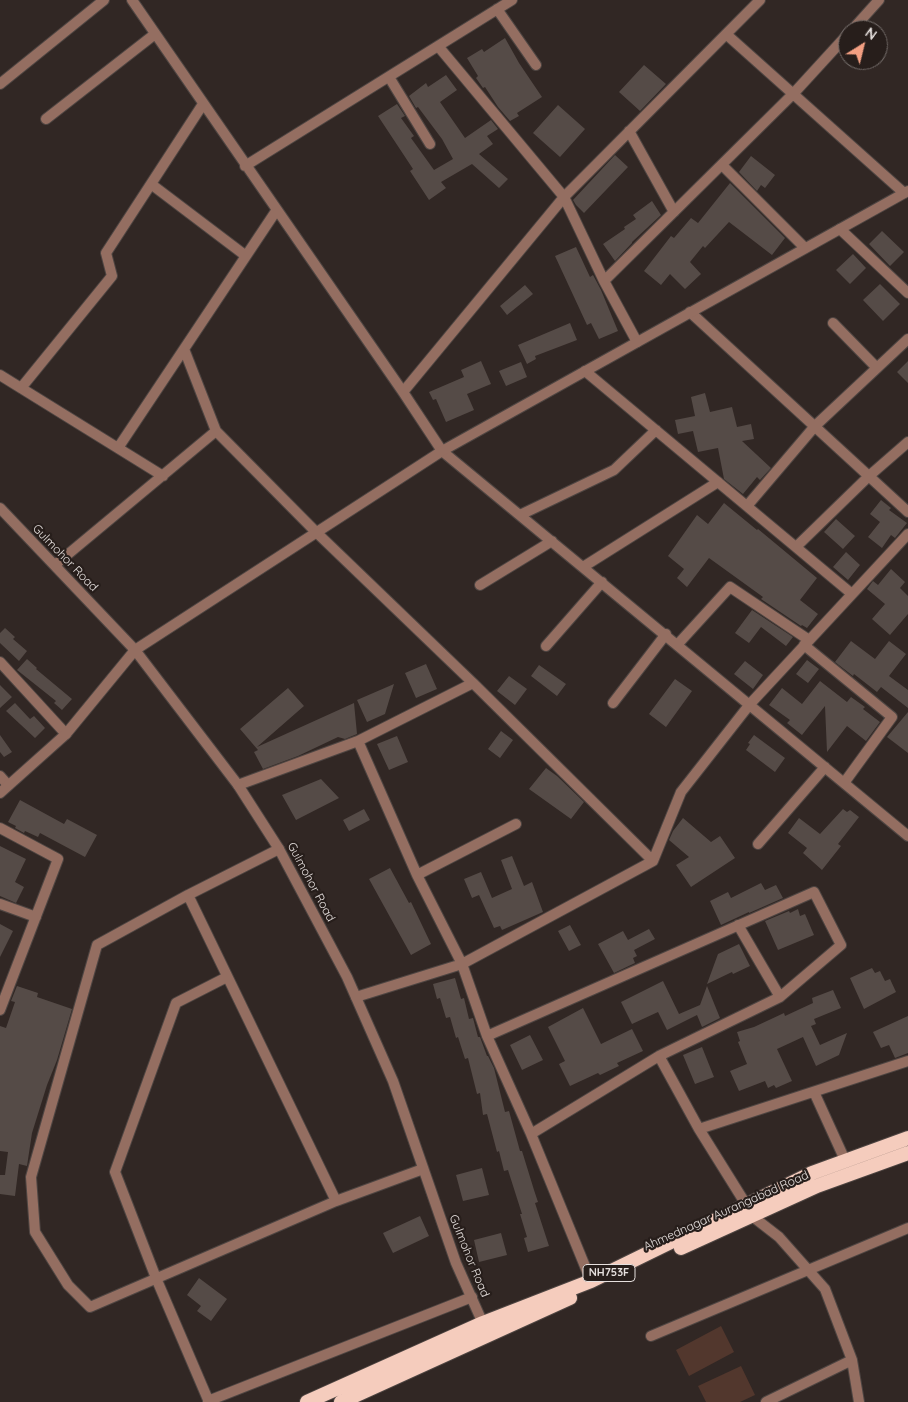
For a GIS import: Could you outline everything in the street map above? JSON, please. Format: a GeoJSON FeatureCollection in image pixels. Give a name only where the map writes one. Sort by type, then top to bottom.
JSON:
{"type":"FeatureCollection","features":[{"type":"Feature","properties":{"kind":"highway","name":"NH753F"},"geometry":{"type":"LineString","coordinates":[[307,1402],[486,1329],[749,1211],[812,1173],[908,1138]]}},
{"type":"Feature","properties":{"kind":"highway","name":"Ahmednagar Aurangabad Road"},"geometry":{"type":"LineString","coordinates":[[341,1402],[486,1329],[749,1211],[908,1153]]}},
{"type":"Feature","properties":{"kind":"street"},"geometry":{"type":"LineString","coordinates":[[0,84],[104,0]]}},
{"type":"Feature","properties":{"kind":"street"},"geometry":{"type":"LineString","coordinates":[[132,0],[442,450],[908,836]]}},
{"type":"Feature","properties":{"kind":"street"},"geometry":{"type":"LineString","coordinates":[[246,166],[512,0]]}},
{"type":"Feature","properties":{"kind":"street"},"geometry":{"type":"LineString","coordinates":[[403,392],[564,197],[760,0]]}},
{"type":"Feature","properties":{"kind":"street"},"geometry":{"type":"LineString","coordinates":[[861,20],[879,0]]}},
{"type":"Feature","properties":{"kind":"street"},"geometry":{"type":"LineString","coordinates":[[497,9],[536,65]]}},
{"type":"Feature","properties":{"kind":"street"},"geometry":{"type":"LineString","coordinates":[[46,119],[155,34]]}},
{"type":"Feature","properties":{"kind":"street"},"geometry":{"type":"LineString","coordinates":[[0,793],[66,734],[135,650],[442,450],[906,192],[726,34]]}},
{"type":"Feature","properties":{"kind":"street"},"geometry":{"type":"LineString","coordinates":[[604,281],[794,93],[838,45]]}},
{"type":"Feature","properties":{"kind":"street"},"geometry":{"type":"LineString","coordinates":[[438,46],[564,197],[604,281],[637,342]]}},
{"type":"Feature","properties":{"kind":"street"},"geometry":{"type":"LineString","coordinates":[[389,77],[430,144]]}},
{"type":"Feature","properties":{"kind":"street"},"geometry":{"type":"LineString","coordinates":[[21,388],[112,276],[106,253],[203,104]]}},
{"type":"Feature","properties":{"kind":"street"},"geometry":{"type":"LineString","coordinates":[[629,131],[674,212]]}},
{"type":"Feature","properties":{"kind":"street"},"geometry":{"type":"LineString","coordinates":[[722,165],[805,248]]}},
{"type":"Feature","properties":{"kind":"street"},"geometry":{"type":"LineString","coordinates":[[151,184],[246,256]]}},
{"type":"Feature","properties":{"kind":"street"},"geometry":{"type":"LineString","coordinates":[[118,448],[276,210]]}},
{"type":"Feature","properties":{"kind":"street"},"geometry":{"type":"LineString","coordinates":[[840,229],[908,293]]}},
{"type":"Feature","properties":{"kind":"street"},"geometry":{"type":"LineString","coordinates":[[690,312],[908,512]]}},
{"type":"Feature","properties":{"kind":"street"},"geometry":{"type":"LineString","coordinates":[[833,324],[877,368]]}},
{"type":"Feature","properties":{"kind":"street"},"geometry":{"type":"LineString","coordinates":[[748,506],[815,426],[908,339]]}},
{"type":"Feature","properties":{"kind":"street"},"geometry":{"type":"LineString","coordinates":[[184,349],[216,432],[653,861]]}},
{"type":"Feature","properties":{"kind":"street"},"geometry":{"type":"LineString","coordinates":[[586,370],[852,594]]}},
{"type":"Feature","properties":{"kind":"street"},"geometry":{"type":"LineString","coordinates":[[0,375],[163,476]]}},
{"type":"Feature","properties":{"kind":"street"},"geometry":{"type":"LineString","coordinates":[[520,515],[614,470],[656,430]]}},
{"type":"Feature","properties":{"kind":"street"},"geometry":{"type":"LineString","coordinates":[[55,565],[216,432]]}},
{"type":"Feature","properties":{"kind":"street"},"geometry":{"type":"LineString","coordinates":[[796,547],[869,476],[908,442]]}},
{"type":"Feature","properties":{"kind":"street"},"geometry":{"type":"LineString","coordinates":[[583,566],[718,482]]}},
{"type":"Feature","properties":{"kind":"street","name":"Gulmohor Road"},"geometry":{"type":"LineString","coordinates":[[0,508],[135,650],[238,785],[279,849],[356,997],[393,1081],[456,1263],[486,1329]]}},
{"type":"Feature","properties":{"kind":"street"},"geometry":{"type":"LineString","coordinates":[[356,997],[462,964],[653,861],[681,792],[750,704],[908,534]]}},
{"type":"Feature","properties":{"kind":"street"},"geometry":{"type":"LineString","coordinates":[[480,585],[552,541]]}},
{"type":"Feature","properties":{"kind":"street"},"geometry":{"type":"LineString","coordinates":[[546,646],[602,582]]}},
{"type":"Feature","properties":{"kind":"street"},"geometry":{"type":"LineString","coordinates":[[678,644],[730,587],[807,643],[892,717],[844,783]]}},
{"type":"Feature","properties":{"kind":"street"},"geometry":{"type":"LineString","coordinates":[[613,703],[666,634]]}},
{"type":"Feature","properties":{"kind":"street"},"geometry":{"type":"LineString","coordinates":[[0,662],[66,734]]}},
{"type":"Feature","properties":{"kind":"street"},"geometry":{"type":"LineString","coordinates":[[238,785],[358,741],[473,683]]}},
{"type":"Feature","properties":{"kind":"street"},"geometry":{"type":"LineString","coordinates":[[358,741],[417,875],[462,964],[487,1036],[531,1134],[591,1282]]}},
{"type":"Feature","properties":{"kind":"street"},"geometry":{"type":"LineString","coordinates":[[758,844],[825,767]]}},
{"type":"Feature","properties":{"kind":"street"},"geometry":{"type":"LineString","coordinates":[[0,776],[8,785]]}},
{"type":"Feature","properties":{"kind":"street"},"geometry":{"type":"LineString","coordinates":[[417,875],[516,824]]}},
{"type":"Feature","properties":{"kind":"street"},"geometry":{"type":"LineString","coordinates":[[0,828],[58,859],[36,917],[3,993],[0,1010]]}},
{"type":"Feature","properties":{"kind":"street"},"geometry":{"type":"LineString","coordinates":[[279,849],[188,895],[97,945],[32,1177],[35,1232],[68,1285],[90,1307],[336,1201],[424,1169]]}},
{"type":"Feature","properties":{"kind":"street"},"geometry":{"type":"LineString","coordinates":[[487,1036],[814,892],[841,945],[780,997],[659,1056],[531,1134]]}},
{"type":"Feature","properties":{"kind":"street"},"geometry":{"type":"LineString","coordinates":[[188,895],[336,1201]]}},
{"type":"Feature","properties":{"kind":"street"},"geometry":{"type":"LineString","coordinates":[[0,904],[36,917]]}},
{"type":"Feature","properties":{"kind":"street"},"geometry":{"type":"LineString","coordinates":[[738,925],[780,997]]}},
{"type":"Feature","properties":{"kind":"street"},"geometry":{"type":"LineString","coordinates":[[227,977],[176,1003],[115,1172],[156,1278],[209,1401],[472,1297]]}},
{"type":"Feature","properties":{"kind":"street"},"geometry":{"type":"LineString","coordinates":[[659,1056],[699,1129],[749,1211],[778,1237],[825,1289],[852,1360],[859,1402]]}},
{"type":"Feature","properties":{"kind":"street"},"geometry":{"type":"LineString","coordinates":[[699,1129],[908,1061]]}},
{"type":"Feature","properties":{"kind":"street"},"geometry":{"type":"LineString","coordinates":[[814,1092],[845,1160]]}},
{"type":"Feature","properties":{"kind":"street"},"geometry":{"type":"LineString","coordinates":[[651,1336],[908,1228]]}},
{"type":"Feature","properties":{"kind":"street"},"geometry":{"type":"LineString","coordinates":[[766,1402],[852,1360]]}},
{"type":"Feature","properties":{"kind":"shaded area"},"geometry":{"type":"Polygon","coordinates":[[[721,1326],[734,1352],[689,1376],[676,1350],[721,1326]]]}},
{"type":"Feature","properties":{"kind":"shaded area"},"geometry":{"type":"Polygon","coordinates":[[[741,1366],[755,1395],[740,1402],[706,1402],[698,1386],[741,1366]]]}},
{"type":"Feature","properties":{"kind":"building"},"geometry":{"type":"Polygon","coordinates":[[[505,38],[542,97],[517,113],[519,116],[510,121],[476,78],[478,76],[467,58],[482,49],[484,52],[505,38]]]}},
{"type":"Feature","properties":{"kind":"building"},"geometry":{"type":"Polygon","coordinates":[[[644,65],[666,84],[640,111],[619,92],[644,65]]]}},
{"type":"Feature","properties":{"kind":"building"},"geometry":{"type":"Polygon","coordinates":[[[446,75],[457,90],[440,102],[465,138],[491,120],[498,129],[487,136],[493,144],[479,154],[508,179],[499,188],[472,164],[441,182],[446,188],[429,200],[410,171],[413,169],[378,116],[397,104],[405,116],[401,118],[414,136],[411,138],[434,170],[453,159],[442,139],[418,107],[416,108],[409,96],[426,83],[428,87],[446,75]]]}},
{"type":"Feature","properties":{"kind":"building"},"geometry":{"type":"Polygon","coordinates":[[[558,105],[585,129],[560,157],[533,133],[558,105]]]}},
{"type":"Feature","properties":{"kind":"building"},"geometry":{"type":"Polygon","coordinates":[[[615,155],[628,167],[584,213],[573,200],[615,155]]]}},
{"type":"Feature","properties":{"kind":"building"},"geometry":{"type":"Polygon","coordinates":[[[751,156],[775,175],[765,188],[761,185],[757,191],[739,172],[751,156]]]}},
{"type":"Feature","properties":{"kind":"building"},"geometry":{"type":"Polygon","coordinates":[[[730,183],[785,238],[772,255],[729,222],[705,248],[703,246],[690,262],[701,274],[685,289],[670,274],[661,285],[644,271],[671,236],[674,238],[691,218],[698,223],[730,183]]]}},
{"type":"Feature","properties":{"kind":"building"},"geometry":{"type":"Polygon","coordinates":[[[652,201],[661,215],[615,261],[603,244],[625,229],[624,227],[636,219],[633,215],[652,201]]]}},
{"type":"Feature","properties":{"kind":"building"},"geometry":{"type":"Polygon","coordinates":[[[882,231],[904,252],[890,266],[869,244],[882,231]]]}},
{"type":"Feature","properties":{"kind":"building"},"geometry":{"type":"Polygon","coordinates":[[[576,247],[590,277],[593,275],[601,290],[618,331],[599,339],[591,323],[587,325],[555,256],[576,247]]]}},
{"type":"Feature","properties":{"kind":"building"},"geometry":{"type":"Polygon","coordinates":[[[853,254],[866,268],[850,284],[836,270],[853,254]]]}},
{"type":"Feature","properties":{"kind":"building"},"geometry":{"type":"Polygon","coordinates":[[[880,284],[900,304],[883,321],[863,300],[880,284]]]}},
{"type":"Feature","properties":{"kind":"building"},"geometry":{"type":"Polygon","coordinates":[[[525,285],[533,294],[507,315],[500,306],[525,285]]]}},
{"type":"Feature","properties":{"kind":"building"},"geometry":{"type":"Polygon","coordinates":[[[570,323],[577,340],[535,356],[536,359],[527,364],[518,345],[570,323]]]}},
{"type":"Feature","properties":{"kind":"building"},"geometry":{"type":"Polygon","coordinates":[[[481,361],[491,384],[467,394],[474,410],[446,422],[436,399],[433,400],[429,392],[464,377],[461,370],[481,361]]]}},
{"type":"Feature","properties":{"kind":"building"},"geometry":{"type":"Polygon","coordinates":[[[908,361],[908,383],[897,372],[908,361]]]}},
{"type":"Feature","properties":{"kind":"building"},"geometry":{"type":"Polygon","coordinates":[[[521,362],[527,377],[506,386],[499,371],[521,362]]]}},
{"type":"Feature","properties":{"kind":"building"},"geometry":{"type":"Polygon","coordinates":[[[705,393],[710,412],[732,407],[737,427],[751,424],[754,439],[742,441],[771,468],[760,480],[757,477],[743,494],[724,479],[718,448],[698,452],[693,431],[678,434],[675,420],[695,416],[691,397],[705,393]]]}},
{"type":"Feature","properties":{"kind":"building"},"geometry":{"type":"Polygon","coordinates":[[[881,500],[891,508],[889,510],[907,523],[895,538],[891,535],[882,548],[868,537],[880,522],[870,514],[881,500]]]}},
{"type":"Feature","properties":{"kind":"building"},"geometry":{"type":"Polygon","coordinates":[[[724,503],[817,578],[800,600],[818,614],[807,628],[801,626],[761,599],[763,597],[709,558],[687,587],[677,578],[684,569],[668,556],[697,515],[708,524],[724,503]]]}},
{"type":"Feature","properties":{"kind":"building"},"geometry":{"type":"Polygon","coordinates":[[[836,519],[855,536],[843,549],[824,532],[836,519]]]}},
{"type":"Feature","properties":{"kind":"building"},"geometry":{"type":"Polygon","coordinates":[[[846,552],[860,565],[848,580],[833,567],[846,552]]]}},
{"type":"Feature","properties":{"kind":"building"},"geometry":{"type":"Polygon","coordinates":[[[891,569],[905,582],[900,588],[908,596],[908,614],[890,635],[872,619],[885,604],[867,589],[873,581],[878,585],[891,569]]]}},
{"type":"Feature","properties":{"kind":"building"},"geometry":{"type":"Polygon","coordinates":[[[752,610],[793,637],[786,646],[761,627],[749,643],[735,633],[752,610]]]}},
{"type":"Feature","properties":{"kind":"building"},"geometry":{"type":"Polygon","coordinates":[[[5,628],[15,637],[13,639],[27,651],[19,661],[0,643],[0,633],[5,628]]]}},
{"type":"Feature","properties":{"kind":"building"},"geometry":{"type":"Polygon","coordinates":[[[851,641],[875,659],[889,641],[906,654],[889,676],[908,690],[908,708],[881,687],[877,692],[835,662],[851,641]]]}},
{"type":"Feature","properties":{"kind":"building"},"geometry":{"type":"Polygon","coordinates":[[[27,659],[72,699],[62,710],[54,703],[56,701],[17,670],[27,659]]]}},
{"type":"Feature","properties":{"kind":"building"},"geometry":{"type":"Polygon","coordinates":[[[807,660],[819,669],[808,683],[796,674],[807,660]]]}},
{"type":"Feature","properties":{"kind":"building"},"geometry":{"type":"Polygon","coordinates":[[[745,661],[763,675],[753,689],[734,674],[745,661]]]}},
{"type":"Feature","properties":{"kind":"building"},"geometry":{"type":"Polygon","coordinates":[[[426,664],[437,689],[416,698],[405,673],[426,664]]]}},
{"type":"Feature","properties":{"kind":"building"},"geometry":{"type":"Polygon","coordinates":[[[539,665],[566,684],[557,696],[531,676],[539,665]]]}},
{"type":"Feature","properties":{"kind":"building"},"geometry":{"type":"Polygon","coordinates":[[[509,676],[527,689],[515,705],[497,691],[509,676]]]}},
{"type":"Feature","properties":{"kind":"building"},"geometry":{"type":"Polygon","coordinates":[[[675,679],[692,691],[666,727],[649,714],[675,679]]]}},
{"type":"Feature","properties":{"kind":"building"},"geometry":{"type":"Polygon","coordinates":[[[820,681],[847,702],[851,697],[865,707],[863,709],[880,722],[866,741],[847,726],[827,752],[825,706],[802,735],[787,723],[790,720],[769,705],[782,688],[802,704],[820,681]]]}},
{"type":"Feature","properties":{"kind":"building"},"geometry":{"type":"Polygon","coordinates":[[[394,684],[385,714],[367,722],[357,700],[394,684]]]}},
{"type":"Feature","properties":{"kind":"building"},"geometry":{"type":"Polygon","coordinates":[[[0,685],[12,697],[0,708],[0,685]]]}},
{"type":"Feature","properties":{"kind":"building"},"geometry":{"type":"Polygon","coordinates":[[[288,688],[304,706],[257,747],[354,703],[357,734],[345,739],[338,737],[298,756],[263,769],[254,752],[258,750],[240,729],[288,688]]]}},
{"type":"Feature","properties":{"kind":"building"},"geometry":{"type":"Polygon","coordinates":[[[15,703],[30,719],[34,716],[45,728],[35,738],[6,711],[15,703]]]}},
{"type":"Feature","properties":{"kind":"building"},"geometry":{"type":"Polygon","coordinates":[[[908,712],[908,753],[887,737],[908,712]]]}},
{"type":"Feature","properties":{"kind":"building"},"geometry":{"type":"Polygon","coordinates":[[[501,731],[513,740],[500,758],[488,749],[501,731]]]}},
{"type":"Feature","properties":{"kind":"building"},"geometry":{"type":"Polygon","coordinates":[[[0,735],[12,752],[4,757],[0,752],[0,735]]]}},
{"type":"Feature","properties":{"kind":"building"},"geometry":{"type":"Polygon","coordinates":[[[754,735],[785,758],[775,772],[746,750],[750,744],[748,743],[754,735]]]}},
{"type":"Feature","properties":{"kind":"building"},"geometry":{"type":"Polygon","coordinates":[[[397,736],[408,762],[389,770],[377,744],[397,736]]]}},
{"type":"Feature","properties":{"kind":"building"},"geometry":{"type":"Polygon","coordinates":[[[546,768],[584,802],[571,819],[529,789],[546,768]]]}},
{"type":"Feature","properties":{"kind":"building"},"geometry":{"type":"Polygon","coordinates":[[[321,779],[339,798],[296,820],[282,795],[321,779]]]}},
{"type":"Feature","properties":{"kind":"building"},"geometry":{"type":"Polygon","coordinates":[[[20,800],[64,824],[67,819],[97,835],[85,857],[40,833],[38,837],[25,831],[24,833],[8,822],[20,800]]]}},
{"type":"Feature","properties":{"kind":"building"},"geometry":{"type":"Polygon","coordinates":[[[364,809],[370,820],[349,831],[343,820],[364,809]]]}},
{"type":"Feature","properties":{"kind":"building"},"geometry":{"type":"Polygon","coordinates":[[[843,809],[847,812],[850,810],[859,817],[838,844],[841,846],[822,870],[803,853],[807,848],[788,833],[799,818],[820,834],[843,809]]]}},
{"type":"Feature","properties":{"kind":"building"},"geometry":{"type":"Polygon","coordinates":[[[683,818],[711,842],[720,836],[735,858],[691,887],[676,865],[689,857],[669,840],[683,818]]]}},
{"type":"Feature","properties":{"kind":"building"},"geometry":{"type":"Polygon","coordinates":[[[0,846],[26,859],[15,882],[24,887],[16,903],[0,896],[0,846]]]}},
{"type":"Feature","properties":{"kind":"building"},"geometry":{"type":"Polygon","coordinates":[[[512,856],[524,886],[532,882],[543,912],[502,930],[500,926],[494,928],[479,895],[472,898],[464,879],[481,872],[492,898],[512,889],[501,860],[512,856]]]}},
{"type":"Feature","properties":{"kind":"building"},"geometry":{"type":"Polygon","coordinates":[[[390,868],[409,903],[411,902],[431,944],[411,955],[369,879],[390,868]]]}},
{"type":"Feature","properties":{"kind":"building"},"geometry":{"type":"Polygon","coordinates":[[[761,883],[765,890],[776,885],[783,898],[721,925],[710,901],[728,892],[731,898],[761,883]]]}},
{"type":"Feature","properties":{"kind":"building"},"geometry":{"type":"Polygon","coordinates":[[[798,909],[800,916],[805,914],[814,935],[778,950],[765,921],[798,909]]]}},
{"type":"Feature","properties":{"kind":"building"},"geometry":{"type":"Polygon","coordinates":[[[0,924],[13,931],[0,957],[0,924]]]}},
{"type":"Feature","properties":{"kind":"building"},"geometry":{"type":"Polygon","coordinates":[[[570,925],[581,945],[569,951],[558,931],[570,925]]]}},
{"type":"Feature","properties":{"kind":"building"},"geometry":{"type":"Polygon","coordinates":[[[649,929],[655,939],[634,950],[637,956],[633,958],[635,963],[614,973],[598,944],[623,931],[628,940],[649,929]]]}},
{"type":"Feature","properties":{"kind":"building"},"geometry":{"type":"Polygon","coordinates":[[[739,944],[750,966],[707,984],[718,954],[739,944]]]}},
{"type":"Feature","properties":{"kind":"building"},"geometry":{"type":"Polygon","coordinates":[[[872,968],[875,973],[880,971],[885,981],[890,979],[896,992],[864,1009],[850,978],[872,968]]]}},
{"type":"Feature","properties":{"kind":"building"},"geometry":{"type":"Polygon","coordinates":[[[455,978],[461,999],[464,998],[469,1019],[473,1018],[478,1037],[480,1037],[494,1068],[505,1112],[509,1111],[520,1151],[522,1151],[538,1202],[535,1203],[549,1246],[528,1252],[524,1238],[527,1237],[520,1214],[522,1214],[508,1170],[504,1171],[499,1151],[497,1152],[487,1114],[483,1115],[480,1093],[477,1094],[468,1058],[465,1059],[450,1017],[446,1018],[440,998],[437,999],[433,984],[455,978]]]}},
{"type":"Feature","properties":{"kind":"building"},"geometry":{"type":"Polygon","coordinates":[[[663,981],[679,1014],[700,1005],[707,986],[720,1018],[702,1027],[697,1015],[667,1030],[658,1012],[632,1024],[621,1002],[663,981]]]}},
{"type":"Feature","properties":{"kind":"building"},"geometry":{"type":"Polygon","coordinates":[[[17,986],[38,993],[37,997],[72,1009],[32,1133],[27,1166],[19,1164],[15,1196],[0,1194],[0,1175],[5,1175],[8,1152],[0,1151],[0,1026],[6,1028],[15,1002],[11,1001],[17,986]]]}},
{"type":"Feature","properties":{"kind":"building"},"geometry":{"type":"Polygon","coordinates":[[[833,990],[841,1008],[814,1019],[816,1024],[811,1026],[820,1045],[847,1033],[839,1055],[816,1066],[803,1037],[777,1049],[792,1081],[776,1088],[774,1085],[768,1088],[765,1081],[739,1091],[730,1071],[747,1064],[738,1042],[740,1041],[737,1032],[754,1027],[784,1013],[785,1016],[813,1003],[812,998],[833,990]]]}},
{"type":"Feature","properties":{"kind":"building"},"geometry":{"type":"Polygon","coordinates":[[[583,1008],[601,1044],[632,1029],[643,1051],[617,1063],[619,1066],[570,1086],[559,1064],[565,1061],[548,1027],[583,1008]]]}},
{"type":"Feature","properties":{"kind":"building"},"geometry":{"type":"Polygon","coordinates":[[[908,1016],[908,1053],[895,1058],[889,1045],[881,1048],[873,1032],[908,1016]]]}},
{"type":"Feature","properties":{"kind":"building"},"geometry":{"type":"Polygon","coordinates":[[[530,1035],[543,1060],[522,1070],[510,1045],[530,1035]]]}},
{"type":"Feature","properties":{"kind":"building"},"geometry":{"type":"Polygon","coordinates":[[[702,1047],[714,1077],[695,1084],[683,1055],[702,1047]]]}},
{"type":"Feature","properties":{"kind":"building"},"geometry":{"type":"Polygon","coordinates":[[[482,1168],[489,1195],[463,1201],[456,1175],[482,1168]]]}},
{"type":"Feature","properties":{"kind":"building"},"geometry":{"type":"Polygon","coordinates":[[[420,1216],[429,1236],[393,1253],[383,1233],[420,1216]]]}},
{"type":"Feature","properties":{"kind":"building"},"geometry":{"type":"Polygon","coordinates":[[[501,1233],[507,1255],[479,1262],[474,1240],[501,1233]]]}},
{"type":"Feature","properties":{"kind":"building"},"geometry":{"type":"Polygon","coordinates":[[[199,1278],[227,1299],[211,1321],[197,1311],[201,1306],[187,1295],[199,1278]]]}}]}
